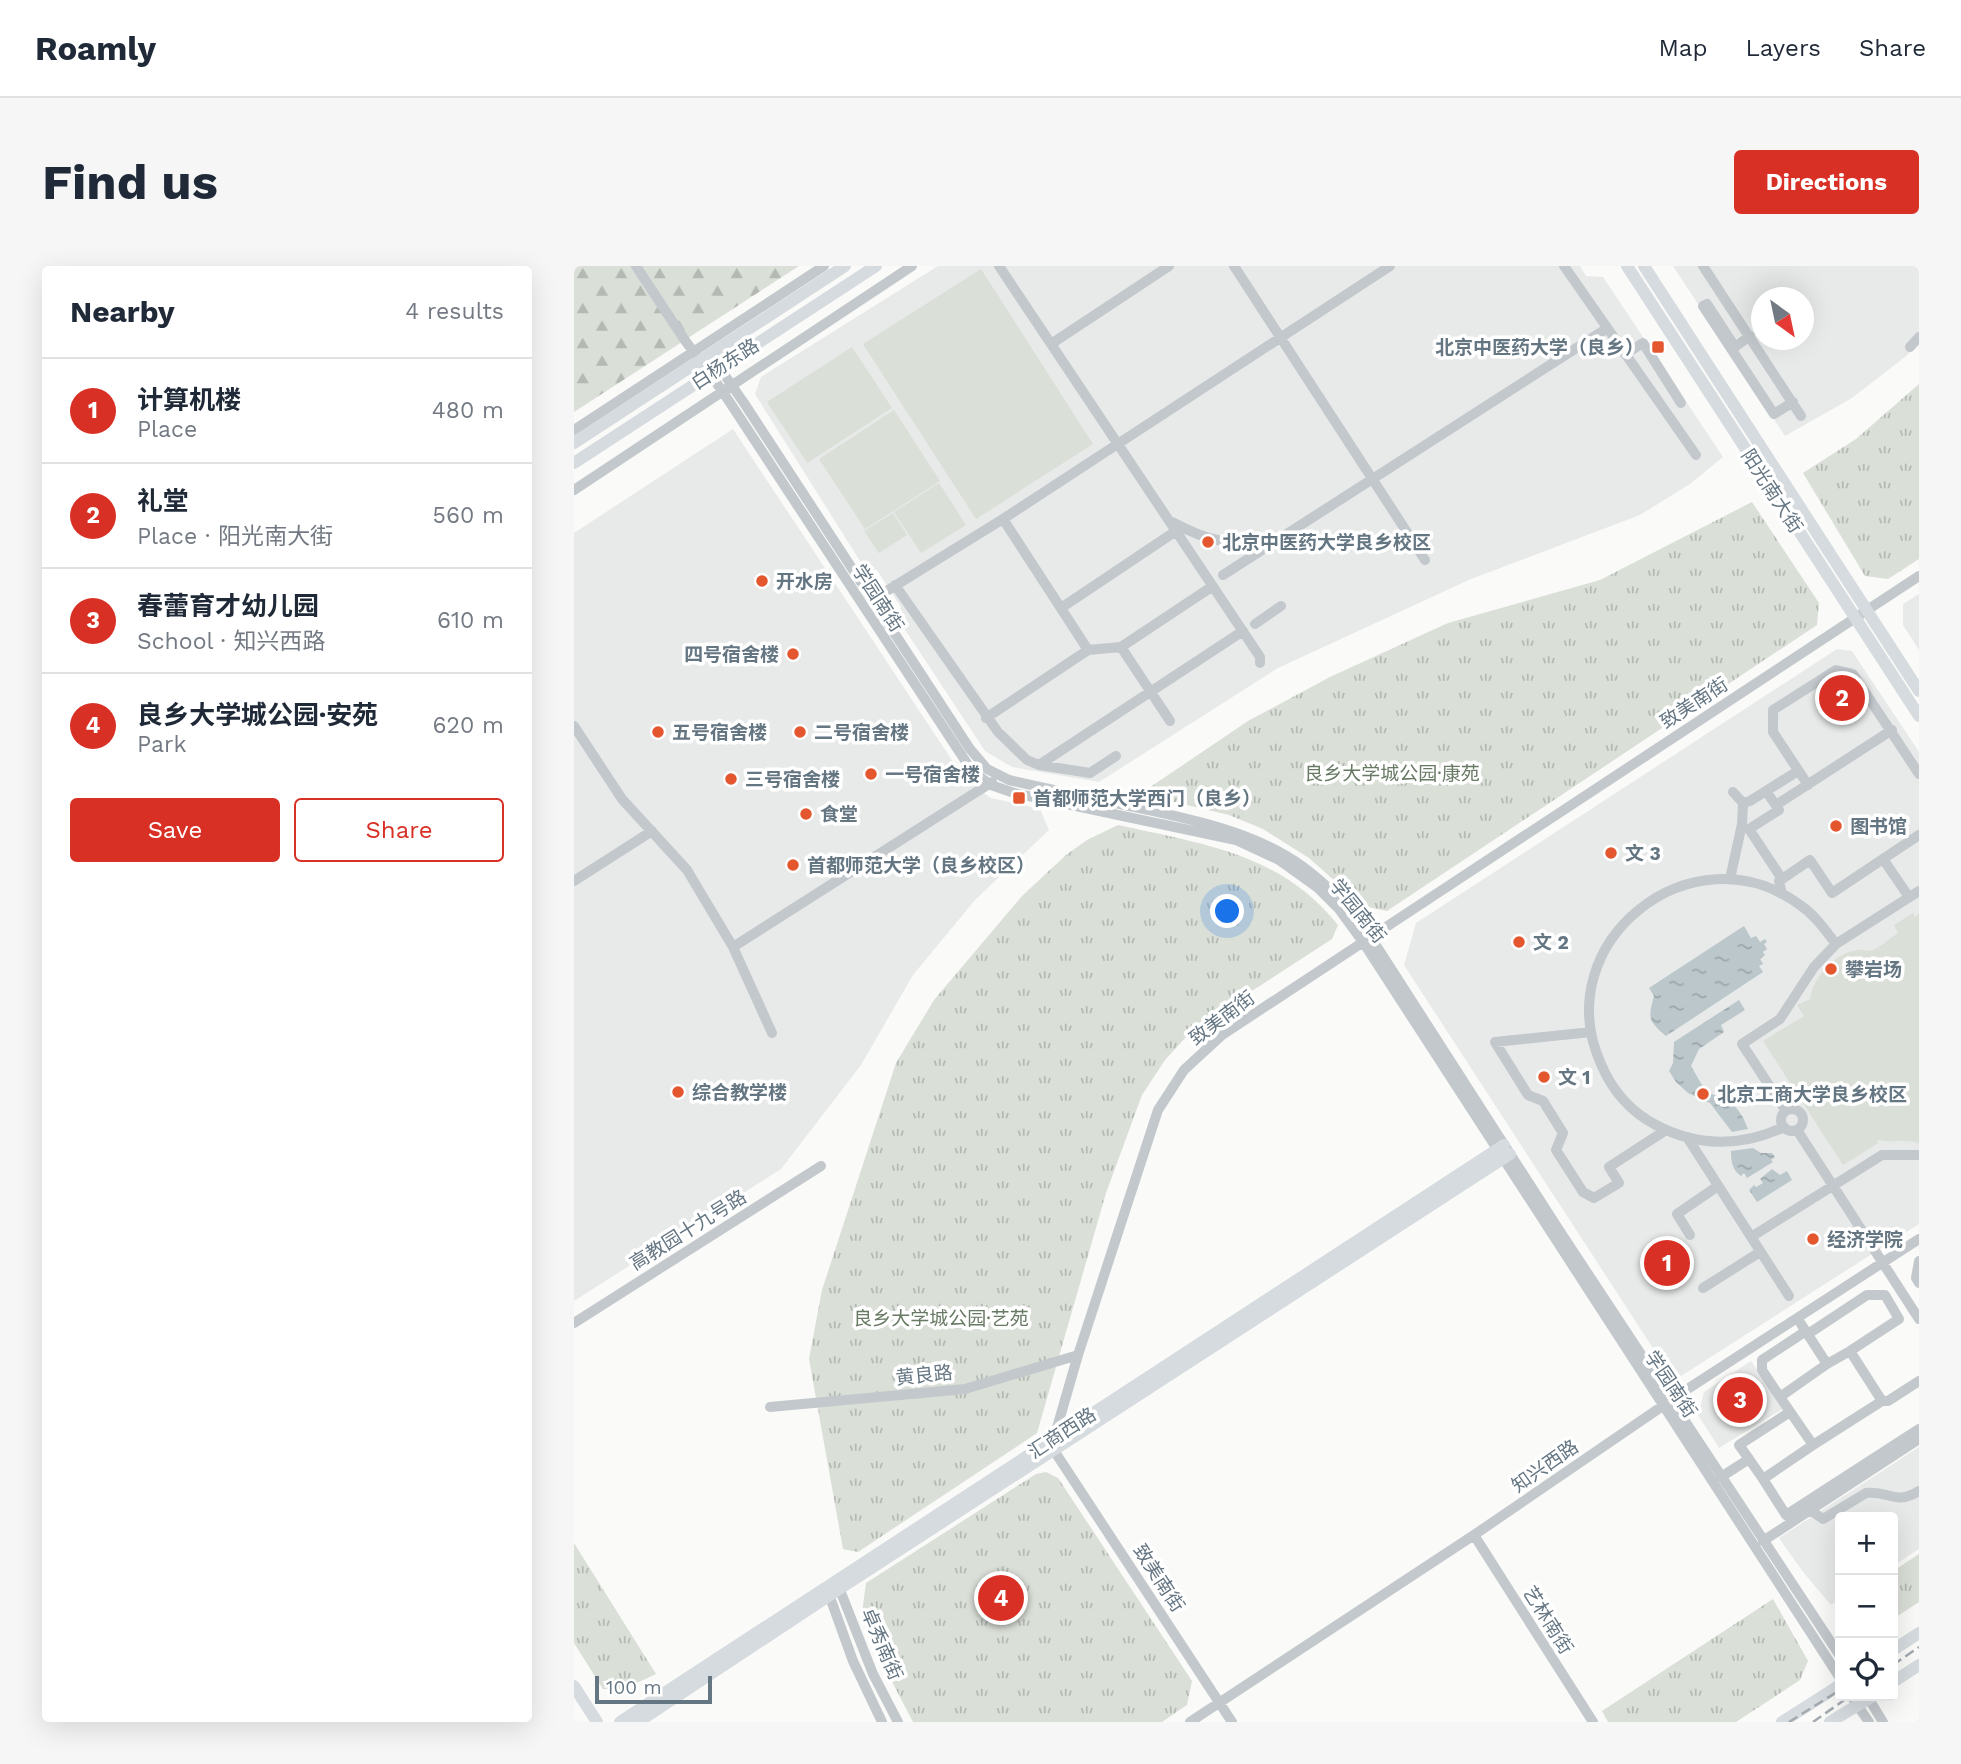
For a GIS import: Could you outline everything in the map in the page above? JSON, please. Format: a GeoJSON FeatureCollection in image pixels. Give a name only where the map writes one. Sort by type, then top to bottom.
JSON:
{"type":"FeatureCollection","features":[{"type":"Feature","properties":{"kind":"main road","name":"白杨东路"},"geometry":{"type":"LineString","coordinates":[[574,443],[702,355],[845,266]]}},
{"type":"Feature","properties":{"kind":"main road","name":"白杨东路"},"geometry":{"type":"LineString","coordinates":[[574,463],[876,266]]}},
{"type":"Feature","properties":{"kind":"main road","name":"阳光南大街"},"geometry":{"type":"LineString","coordinates":[[1627,266],[1861,614],[1919,691]]}},
{"type":"Feature","properties":{"kind":"main road","name":"阳光南大街"},"geometry":{"type":"LineString","coordinates":[[1644,266],[1861,614],[1919,716]]}},
{"type":"Feature","properties":{"kind":"main road","name":"汇商西路"},"geometry":{"type":"LineString","coordinates":[[620,1722],[833,1587],[1504,1151]]}},
{"type":"Feature","properties":{"kind":"main road","name":"汇商西路"},"geometry":{"type":"LineString","coordinates":[[638,1722],[833,1587]]}},
{"type":"Feature","properties":{"kind":"main road"},"geometry":{"type":"LineString","coordinates":[[1898,1647],[1919,1633]]}},
{"type":"Feature","properties":{"kind":"main road"},"geometry":{"type":"LineString","coordinates":[[1898,1679],[1919,1665]]}},
{"type":"Feature","properties":{"kind":"main road"},"geometry":{"type":"LineString","coordinates":[[574,1686],[597,1722]]}},
{"type":"Feature","properties":{"kind":"main road"},"geometry":{"type":"LineString","coordinates":[[1782,1722],[1835,1688]]}},
{"type":"Feature","properties":{"kind":"main road"},"geometry":{"type":"LineString","coordinates":[[1830,1722],[1859,1701]]}},
{"type":"Feature","properties":{"kind":"street","name":"学园南街"},"geometry":{"type":"LineString","coordinates":[[636,266],[684,340],[732,385],[970,749],[994,780]]}},
{"type":"Feature","properties":{"kind":"street"},"geometry":{"type":"LineString","coordinates":[[574,430],[702,355],[824,266]]}},
{"type":"Feature","properties":{"kind":"street"},"geometry":{"type":"LineString","coordinates":[[574,490],[912,266]]}},
{"type":"Feature","properties":{"kind":"street"},"geometry":{"type":"LineString","coordinates":[[999,266],[1243,631],[1260,657],[1260,663]]}},
{"type":"Feature","properties":{"kind":"street"},"geometry":{"type":"LineString","coordinates":[[1051,344],[1169,266]]}},
{"type":"Feature","properties":{"kind":"street"},"geometry":{"type":"LineString","coordinates":[[1234,266],[1425,560]]}},
{"type":"Feature","properties":{"kind":"street"},"geometry":{"type":"LineString","coordinates":[[872,600],[1003,519],[1390,266]]}},
{"type":"Feature","properties":{"kind":"street"},"geometry":{"type":"LineString","coordinates":[[1564,266],[1696,455]]}},
{"type":"Feature","properties":{"kind":"street"},"geometry":{"type":"LineString","coordinates":[[1703,266],[1801,416]]}},
{"type":"Feature","properties":{"kind":"street"},"geometry":{"type":"LineString","coordinates":[[1750,336],[1735,346],[1707,304],[1703,306],[1774,414],[1793,402]]}},
{"type":"Feature","properties":{"kind":"street"},"geometry":{"type":"LineString","coordinates":[[1223,575],[1606,329]]}},
{"type":"Feature","properties":{"kind":"street"},"geometry":{"type":"LineString","coordinates":[[1910,347],[1919,337]]}},
{"type":"Feature","properties":{"kind":"street"},"geometry":{"type":"LineString","coordinates":[[1625,355],[1643,343],[1681,403]]}},
{"type":"Feature","properties":{"kind":"street","name":"学园南街"},"geometry":{"type":"LineString","coordinates":[[715,371],[723,392],[972,771],[1032,797],[1236,840],[1279,860],[1318,888],[1367,939],[1667,1403],[1835,1670]]}},
{"type":"Feature","properties":{"kind":"street"},"geometry":{"type":"LineString","coordinates":[[1003,519],[1088,650]]}},
{"type":"Feature","properties":{"kind":"street"},"geometry":{"type":"LineString","coordinates":[[1169,520],[1202,537],[1228,543],[1253,543],[1283,537]]}},
{"type":"Feature","properties":{"kind":"street"},"geometry":{"type":"LineString","coordinates":[[1061,608],[1176,531]]}},
{"type":"Feature","properties":{"kind":"street","name":"致美南街"},"geometry":{"type":"LineString","coordinates":[[1232,1722],[1054,1444],[1078,1355],[1158,1111],[1184,1069],[1222,1035],[1919,576]]}},
{"type":"Feature","properties":{"kind":"street"},"geometry":{"type":"LineString","coordinates":[[895,585],[986,718],[1027,760],[1039,765],[1090,773],[1116,756]]}},
{"type":"Feature","properties":{"kind":"street"},"geometry":{"type":"LineString","coordinates":[[986,718],[1088,650],[1121,646],[1213,586]]}},
{"type":"Feature","properties":{"kind":"street"},"geometry":{"type":"LineString","coordinates":[[1255,624],[1281,606]]}},
{"type":"Feature","properties":{"kind":"street"},"geometry":{"type":"LineString","coordinates":[[1039,765],[1243,631]]}},
{"type":"Feature","properties":{"kind":"street"},"geometry":{"type":"LineString","coordinates":[[1121,646],[1170,721]]}},
{"type":"Feature","properties":{"kind":"street"},"geometry":{"type":"LineString","coordinates":[[1808,785],[1773,732],[1773,710],[1836,670],[1853,674],[1919,774]]}},
{"type":"Feature","properties":{"kind":"street"},"geometry":{"type":"LineString","coordinates":[[574,726],[622,799],[687,870],[733,947],[772,1033]]}},
{"type":"Feature","properties":{"kind":"street"},"geometry":{"type":"LineString","coordinates":[[1776,805],[1892,730]]}},
{"type":"Feature","properties":{"kind":"street"},"geometry":{"type":"LineString","coordinates":[[1743,803],[1750,802],[1798,771]]}},
{"type":"Feature","properties":{"kind":"street"},"geometry":{"type":"LineString","coordinates":[[733,947],[994,780]]}},
{"type":"Feature","properties":{"kind":"street"},"geometry":{"type":"LineString","coordinates":[[1766,791],[1779,810],[1749,829],[1782,879]]}},
{"type":"Feature","properties":{"kind":"street"},"geometry":{"type":"LineString","coordinates":[[1730,879],[1742,824],[1743,803],[1734,792]]}},
{"type":"Feature","properties":{"kind":"street"},"geometry":{"type":"LineString","coordinates":[[574,881],[652,831]]}},
{"type":"Feature","properties":{"kind":"street"},"geometry":{"type":"LineString","coordinates":[[1782,894],[1779,881],[1810,860],[1832,893],[1919,835]]}},
{"type":"Feature","properties":{"kind":"street"},"geometry":{"type":"LineString","coordinates":[[1883,859],[1909,897]]}},
{"type":"Feature","properties":{"kind":"street"},"geometry":{"type":"LineString","coordinates":[[1784,1127],[1767,1135],[1729,1143],[1708,1142],[1666,1130],[1634,1110],[1607,1079],[1591,1032],[1589,1003],[1597,967],[1614,934],[1626,920],[1656,896],[1673,888],[1709,879],[1747,881],[1782,894],[1812,915],[1836,944]]}},
{"type":"Feature","properties":{"kind":"street"},"geometry":{"type":"LineString","coordinates":[[1786,1111],[1742,1044],[1780,1019],[1804,981],[1836,944],[1919,891]]}},
{"type":"Feature","properties":{"kind":"street"},"geometry":{"type":"LineString","coordinates":[[1591,1032],[1495,1042],[1528,1094],[1543,1101],[1563,1133],[1556,1150],[1583,1192],[1594,1198],[1619,1183],[1609,1167],[1666,1130]]}},
{"type":"Feature","properties":{"kind":"street"},"geometry":{"type":"LineString","coordinates":[[1793,1109],[1802,1114],[1804,1121],[1797,1130],[1790,1131],[1784,1127],[1782,1117],[1786,1111],[1793,1109]]}},
{"type":"Feature","properties":{"kind":"street"},"geometry":{"type":"LineString","coordinates":[[1797,1130],[1919,1319]]}},
{"type":"Feature","properties":{"kind":"street"},"geometry":{"type":"LineString","coordinates":[[1687,1137],[1789,1296]]}},
{"type":"Feature","properties":{"kind":"street"},"geometry":{"type":"LineString","coordinates":[[1751,1237],[1882,1155],[1919,1155]]}},
{"type":"Feature","properties":{"kind":"street","name":"高教园十九号路"},"geometry":{"type":"LineString","coordinates":[[574,1323],[821,1166]]}},
{"type":"Feature","properties":{"kind":"street"},"geometry":{"type":"LineString","coordinates":[[1690,1235],[1676,1213],[1718,1186]]}},
{"type":"Feature","properties":{"kind":"street","name":"知兴西路"},"geometry":{"type":"LineString","coordinates":[[1190,1722],[1475,1535],[1667,1403],[1919,1239]]}},
{"type":"Feature","properties":{"kind":"street"},"geometry":{"type":"LineString","coordinates":[[1703,1288],[1760,1252]]}},
{"type":"Feature","properties":{"kind":"street"},"geometry":{"type":"LineString","coordinates":[[1919,1261],[1916,1278],[1919,1283]]}},
{"type":"Feature","properties":{"kind":"street"},"geometry":{"type":"LineString","coordinates":[[1780,1397],[1899,1319],[1885,1295],[1867,1295],[1805,1329],[1762,1360],[1762,1370],[1780,1397],[1790,1412],[1813,1445]]}},
{"type":"Feature","properties":{"kind":"street"},"geometry":{"type":"LineString","coordinates":[[1805,1329],[1828,1364]]}},
{"type":"Feature","properties":{"kind":"street"},"geometry":{"type":"LineString","coordinates":[[1850,1351],[1882,1401]]}},
{"type":"Feature","properties":{"kind":"street","name":"黄良路"},"geometry":{"type":"LineString","coordinates":[[770,1407],[965,1389],[1078,1355]]}},
{"type":"Feature","properties":{"kind":"street"},"geometry":{"type":"LineString","coordinates":[[1763,1479],[1882,1401],[1888,1401],[1919,1381]]}},
{"type":"Feature","properties":{"kind":"street","name":"学园南街"},"geometry":{"type":"LineString","coordinates":[[1667,1403],[1723,1480],[1835,1649]]}},
{"type":"Feature","properties":{"kind":"street"},"geometry":{"type":"LineString","coordinates":[[1790,1412],[1740,1445],[1786,1515],[1919,1429]]}},
{"type":"Feature","properties":{"kind":"street"},"geometry":{"type":"LineString","coordinates":[[1763,1541],[1919,1439]]}},
{"type":"Feature","properties":{"kind":"street"},"geometry":{"type":"LineString","coordinates":[[1723,1480],[1751,1462]]}},
{"type":"Feature","properties":{"kind":"street"},"geometry":{"type":"LineString","coordinates":[[1810,1510],[1824,1519],[1866,1493],[1908,1498],[1919,1491]]}},
{"type":"Feature","properties":{"kind":"street","name":"艺林南街"},"geometry":{"type":"LineString","coordinates":[[1475,1535],[1593,1722]]}},
{"type":"Feature","properties":{"kind":"street","name":"卓秀南街"},"geometry":{"type":"LineString","coordinates":[[833,1587],[853,1661],[882,1722]]}},
{"type":"Feature","properties":{"kind":"street","name":"卓秀南街"},"geometry":{"type":"LineString","coordinates":[[833,1587],[898,1722]]}},
{"type":"Feature","properties":{"kind":"street"},"geometry":{"type":"LineString","coordinates":[[1864,1701],[1868,1722]]}},
{"type":"Feature","properties":{"kind":"street"},"geometry":{"type":"LineString","coordinates":[[1866,1701],[1884,1722]]}},
{"type":"Feature","properties":{"kind":"shaded area","name":"北京中医药大学良乡校区"},"geometry":{"type":"Polygon","coordinates":[[[938,266],[1580,266],[1586,276],[1603,277],[1723,457],[1690,484],[1640,515],[1471,579],[1278,668],[1099,782],[1012,767],[985,751],[898,619],[901,607],[877,570],[865,569],[755,394],[761,377],[938,266]]]}},
{"type":"Feature","properties":{"kind":"shaded area"},"geometry":{"type":"Polygon","coordinates":[[[1673,266],[1919,266],[1919,343],[1852,398],[1785,436],[1673,266]]]}},
{"type":"Feature","properties":{"kind":"shaded area","name":"首都师范大学（良乡校区）"},"geometry":{"type":"Polygon","coordinates":[[[733,429],[965,780],[991,798],[1040,809],[1049,830],[975,900],[913,975],[861,1065],[781,1169],[574,1301],[574,533],[733,429]]]}},
{"type":"Feature","properties":{"kind":"shaded area"},"geometry":{"type":"Polygon","coordinates":[[[1919,594],[1919,650],[1903,625],[1903,604],[1919,594]]]}},
{"type":"Feature","properties":{"kind":"shaded area","name":"北京工商大学良乡校区"},"geometry":{"type":"Polygon","coordinates":[[[1837,649],[1852,651],[1919,752],[1919,1224],[1681,1376],[1660,1359],[1404,965],[1416,923],[1837,649]]]}},
{"type":"Feature","properties":{"kind":"shaded area"},"geometry":{"type":"Polygon","coordinates":[[[1751,1361],[1783,1409],[1719,1448],[1698,1415],[1704,1392],[1751,1361]]]}},
{"type":"Feature","properties":{"kind":"shaded area"},"geometry":{"type":"Polygon","coordinates":[[[1919,1447],[1919,1549],[1898,1563],[1898,1512],[1835,1512],[1835,1602],[1831,1605],[1779,1538],[1919,1447]]]}},
{"type":"Feature","properties":{"kind":"green space"},"geometry":{"type":"Polygon","coordinates":[[[574,266],[799,266],[574,412],[574,266]]]}},
{"type":"Feature","properties":{"kind":"green space"},"geometry":{"type":"Polygon","coordinates":[[[981,269],[1093,444],[976,519],[863,344],[981,269]]]}},
{"type":"Feature","properties":{"kind":"green space"},"geometry":{"type":"Polygon","coordinates":[[[852,347],[892,408],[807,463],[767,402],[852,347]]]}},
{"type":"Feature","properties":{"kind":"green space"},"geometry":{"type":"Polygon","coordinates":[[[1919,384],[1919,559],[1888,579],[1865,576],[1803,473],[1856,439],[1919,384]]]}},
{"type":"Feature","properties":{"kind":"green space"},"geometry":{"type":"Polygon","coordinates":[[[894,410],[940,481],[865,529],[819,459],[894,410]]]}},
{"type":"Feature","properties":{"kind":"green space"},"geometry":{"type":"Polygon","coordinates":[[[939,483],[966,525],[921,553],[894,512],[939,483]]]}},
{"type":"Feature","properties":{"kind":"green space","name":"良乡大学城公园·康苑"},"geometry":{"type":"Polygon","coordinates":[[[1752,502],[1819,603],[1817,625],[1387,911],[1363,906],[1309,858],[1263,829],[1229,815],[1140,794],[1248,721],[1330,677],[1448,623],[1600,580],[1752,502]]]}},
{"type":"Feature","properties":{"kind":"green space"},"geometry":{"type":"Polygon","coordinates":[[[893,513],[907,535],[879,553],[864,531],[893,513]]]}},
{"type":"Feature","properties":{"kind":"green space","name":"良乡大学城公园·艺苑"},"geometry":{"type":"Polygon","coordinates":[[[1118,825],[1210,846],[1265,867],[1291,882],[1315,901],[1338,925],[1332,939],[1187,1036],[1165,1060],[1142,1095],[1106,1193],[1037,1433],[858,1552],[843,1549],[809,1359],[822,1290],[896,1063],[934,1000],[1022,896],[1066,855],[1087,840],[1118,825]]]}},
{"type":"Feature","properties":{"kind":"green space"},"geometry":{"type":"Polygon","coordinates":[[[1913,913],[1915,917],[1919,914],[1919,1143],[1877,1140],[1878,1143],[1843,1165],[1763,1041],[1804,1016],[1797,1005],[1810,999],[1820,975],[1833,961],[1849,952],[1877,948],[1898,933],[1894,925],[1913,913]]]}},
{"type":"Feature","properties":{"kind":"green space"},"geometry":{"type":"Polygon","coordinates":[[[1046,1472],[1058,1478],[1192,1681],[1187,1705],[1162,1722],[913,1722],[888,1674],[862,1613],[866,1583],[1036,1474],[1046,1472]]]}},
{"type":"Feature","properties":{"kind":"green space"},"geometry":{"type":"Polygon","coordinates":[[[574,1543],[656,1674],[624,1689],[603,1689],[574,1643],[574,1543]]]}},
{"type":"Feature","properties":{"kind":"green space"},"geometry":{"type":"Polygon","coordinates":[[[1919,1554],[1919,1602],[1898,1616],[1898,1575],[1898,1568],[1919,1554]]]}},
{"type":"Feature","properties":{"kind":"green space"},"geometry":{"type":"Polygon","coordinates":[[[1773,1599],[1808,1661],[1800,1680],[1736,1722],[1608,1722],[1602,1711],[1773,1599]]]}},
{"type":"Feature","properties":{"kind":"water"},"geometry":{"type":"Polygon","coordinates":[[[1744,926],[1751,938],[1756,936],[1760,942],[1765,939],[1767,942],[1764,944],[1767,949],[1763,952],[1765,955],[1760,959],[1763,964],[1759,966],[1763,972],[1666,1036],[1651,1019],[1654,996],[1649,988],[1744,926]]]}},
{"type":"Feature","properties":{"kind":"water"},"geometry":{"type":"Polygon","coordinates":[[[1739,1000],[1745,1010],[1721,1025],[1724,1032],[1699,1049],[1691,1066],[1706,1092],[1727,1101],[1741,1114],[1748,1129],[1732,1132],[1710,1103],[1688,1093],[1669,1071],[1673,1063],[1674,1042],[1739,1000]]]}},
{"type":"Feature","properties":{"kind":"water"},"geometry":{"type":"Polygon","coordinates":[[[1753,1148],[1761,1153],[1772,1153],[1775,1157],[1771,1160],[1773,1162],[1747,1178],[1744,1173],[1741,1176],[1738,1174],[1734,1168],[1731,1151],[1753,1148]]]}},
{"type":"Feature","properties":{"kind":"water"},"geometry":{"type":"Polygon","coordinates":[[[1772,1169],[1780,1175],[1787,1171],[1792,1180],[1757,1202],[1749,1190],[1754,1185],[1756,1187],[1763,1183],[1760,1179],[1772,1169]]]}},
{"type":"Feature","properties":{"kind":"railway"},"geometry":{"type":"LineString","coordinates":[[1898,1662],[1919,1647]]}},
{"type":"Feature","properties":{"kind":"railway"},"geometry":{"type":"LineString","coordinates":[[1789,1722],[1835,1693]]}},
{"type":"Feature","properties":{"kind":"railway"},"geometry":{"type":"LineString","coordinates":[[1813,1722],[1843,1701]]}},
{"type":"Feature","properties":{"kind":"place","name":"北京中医药大学（良乡）"},"geometry":{"type":"Point","coordinates":[1658,347]}},
{"type":"Feature","properties":{"kind":"place","name":"北京中医药大学良乡校区"},"geometry":{"type":"Point","coordinates":[1208,542]}},
{"type":"Feature","properties":{"kind":"place","name":"开水房"},"geometry":{"type":"Point","coordinates":[762,581]}},
{"type":"Feature","properties":{"kind":"place","name":"四号宿舍楼"},"geometry":{"type":"Point","coordinates":[793,654]}},
{"type":"Feature","properties":{"kind":"place","name":"礼堂"},"geometry":{"type":"Point","coordinates":[1842,698]}},
{"type":"Feature","properties":{"kind":"place","name":"五号宿舍楼"},"geometry":{"type":"Point","coordinates":[658,732]}},
{"type":"Feature","properties":{"kind":"place","name":"二号宿舍楼"},"geometry":{"type":"Point","coordinates":[800,732]}},
{"type":"Feature","properties":{"kind":"place","name":"一号宿舍楼"},"geometry":{"type":"Point","coordinates":[871,774]}},
{"type":"Feature","properties":{"kind":"place","name":"三号宿舍楼"},"geometry":{"type":"Point","coordinates":[731,779]}},
{"type":"Feature","properties":{"kind":"place","name":"首都师范大学西门（良乡）"},"geometry":{"type":"Point","coordinates":[1019,798]}},
{"type":"Feature","properties":{"kind":"place","name":"食堂"},"geometry":{"type":"Point","coordinates":[806,814]}},
{"type":"Feature","properties":{"kind":"place","name":"图书馆"},"geometry":{"type":"Point","coordinates":[1836,826]}},
{"type":"Feature","properties":{"kind":"place","name":"文 3"},"geometry":{"type":"Point","coordinates":[1611,853]}},
{"type":"Feature","properties":{"kind":"place","name":"首都师范大学（良乡校区）"},"geometry":{"type":"Point","coordinates":[793,865]}},
{"type":"Feature","properties":{"kind":"place","name":"文 2"},"geometry":{"type":"Point","coordinates":[1519,942]}},
{"type":"Feature","properties":{"kind":"place","name":"攀岩场"},"geometry":{"type":"Point","coordinates":[1831,969]}},
{"type":"Feature","properties":{"kind":"place","name":"文 1"},"geometry":{"type":"Point","coordinates":[1544,1077]}},
{"type":"Feature","properties":{"kind":"place","name":"综合教学楼"},"geometry":{"type":"Point","coordinates":[678,1092]}},
{"type":"Feature","properties":{"kind":"place","name":"北京工商大学良乡校区"},"geometry":{"type":"Point","coordinates":[1703,1094]}},
{"type":"Feature","properties":{"kind":"place","name":"经济学院"},"geometry":{"type":"Point","coordinates":[1813,1239]}},
{"type":"Feature","properties":{"kind":"place","name":"计算机楼"},"geometry":{"type":"Point","coordinates":[1667,1263]}},
{"type":"Feature","properties":{"kind":"place","name":"春蕾育才幼儿园"},"geometry":{"type":"Point","coordinates":[1740,1400]}},
{"type":"Feature","properties":{"kind":"place","name":"良乡大学城公园·安苑"},"geometry":{"type":"Point","coordinates":[1001,1598]}}]}
